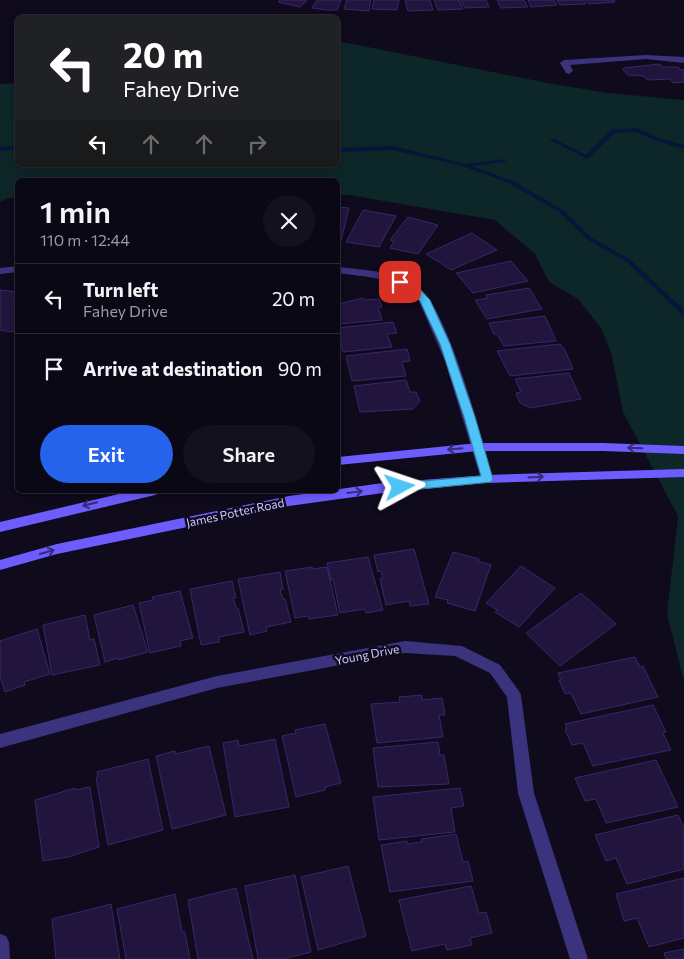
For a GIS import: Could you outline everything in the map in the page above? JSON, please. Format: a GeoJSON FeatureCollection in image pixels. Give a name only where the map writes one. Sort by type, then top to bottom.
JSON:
{"type":"FeatureCollection","features":[{"type":"Feature","properties":{"kind":"main road"},"geometry":{"type":"LineString","coordinates":[[340,460],[478,447],[595,446],[684,450]]}},
{"type":"Feature","properties":{"kind":"main road","name":"James Potter Road"},"geometry":{"type":"LineString","coordinates":[[0,565],[57,549],[289,501],[383,488],[487,479],[684,473]]}},
{"type":"Feature","properties":{"kind":"main road"},"geometry":{"type":"LineString","coordinates":[[0,527],[142,493]]}},
{"type":"Feature","properties":{"kind":"street"},"geometry":{"type":"LineString","coordinates":[[569,71],[564,63],[646,57],[684,60]]}},
{"type":"Feature","properties":{"kind":"street"},"geometry":{"type":"LineString","coordinates":[[0,272],[15,270]]}},
{"type":"Feature","properties":{"kind":"street"},"geometry":{"type":"LineString","coordinates":[[340,270],[400,282],[415,289],[425,300],[445,344],[487,479]]}},
{"type":"Feature","properties":{"kind":"street","name":"Young Drive"},"geometry":{"type":"LineString","coordinates":[[0,741],[217,682],[405,647],[457,650],[494,669],[514,695],[526,793],[579,959]]}},
{"type":"Feature","properties":{"kind":"street"},"geometry":{"type":"LineString","coordinates":[[0,942],[1,959]]}},
{"type":"Feature","properties":{"kind":"green space"},"geometry":{"type":"Polygon","coordinates":[[[340,41],[548,83],[608,93],[684,100],[684,681],[667,614],[678,516],[623,412],[611,352],[601,328],[578,299],[549,282],[535,254],[495,220],[340,195],[340,178],[15,178],[15,198],[8,198],[0,202],[0,84],[15,83],[15,167],[340,167],[340,41]]]}},
{"type":"Feature","properties":{"kind":"building"},"geometry":{"type":"Polygon","coordinates":[[[280,0],[307,0],[300,7],[278,2],[280,0]]]}},
{"type":"Feature","properties":{"kind":"building"},"geometry":{"type":"Polygon","coordinates":[[[317,0],[341,0],[337,10],[327,10],[312,8],[317,0]]]}},
{"type":"Feature","properties":{"kind":"building"},"geometry":{"type":"Polygon","coordinates":[[[347,0],[371,0],[369,11],[344,9],[347,0]]]}},
{"type":"Feature","properties":{"kind":"building"},"geometry":{"type":"Polygon","coordinates":[[[374,0],[399,0],[397,10],[372,9],[374,0]]]}},
{"type":"Feature","properties":{"kind":"building"},"geometry":{"type":"Polygon","coordinates":[[[405,0],[430,0],[433,10],[408,11],[405,0]]]}},
{"type":"Feature","properties":{"kind":"building"},"geometry":{"type":"Polygon","coordinates":[[[434,0],[459,0],[463,9],[438,10],[434,0]]]}},
{"type":"Feature","properties":{"kind":"building"},"geometry":{"type":"Polygon","coordinates":[[[461,0],[486,0],[489,7],[465,8],[461,0]]]}},
{"type":"Feature","properties":{"kind":"building"},"geometry":{"type":"Polygon","coordinates":[[[497,0],[524,0],[528,7],[501,8],[497,0]]]}},
{"type":"Feature","properties":{"kind":"building"},"geometry":{"type":"Polygon","coordinates":[[[528,0],[554,0],[557,5],[531,7],[528,0]]]}},
{"type":"Feature","properties":{"kind":"building"},"geometry":{"type":"Polygon","coordinates":[[[557,0],[584,0],[586,4],[560,5],[557,0]]]}},
{"type":"Feature","properties":{"kind":"building"},"geometry":{"type":"Polygon","coordinates":[[[586,0],[614,0],[615,2],[589,4],[586,0]]]}},
{"type":"Feature","properties":{"kind":"building"},"geometry":{"type":"Polygon","coordinates":[[[660,64],[662,67],[678,67],[684,70],[684,82],[673,83],[670,79],[647,80],[644,76],[628,75],[623,70],[624,68],[660,64]]]}},
{"type":"Feature","properties":{"kind":"building"},"geometry":{"type":"Polygon","coordinates":[[[340,207],[349,208],[341,241],[340,207]]]}},
{"type":"Feature","properties":{"kind":"building"},"geometry":{"type":"Polygon","coordinates":[[[363,210],[396,216],[379,247],[346,242],[363,210]]]}},
{"type":"Feature","properties":{"kind":"building"},"geometry":{"type":"Polygon","coordinates":[[[408,217],[438,225],[418,254],[390,248],[394,241],[390,240],[408,217]]]}},
{"type":"Feature","properties":{"kind":"building"},"geometry":{"type":"Polygon","coordinates":[[[472,233],[497,250],[451,270],[426,254],[472,233]]]}},
{"type":"Feature","properties":{"kind":"building"},"geometry":{"type":"Polygon","coordinates":[[[511,261],[528,281],[473,293],[456,273],[511,261]]]}},
{"type":"Feature","properties":{"kind":"building"},"geometry":{"type":"Polygon","coordinates":[[[529,288],[542,309],[487,319],[475,300],[488,298],[486,295],[529,288]]]}},
{"type":"Feature","properties":{"kind":"building"},"geometry":{"type":"Polygon","coordinates":[[[0,290],[15,292],[15,329],[13,332],[0,330],[0,290]]]}},
{"type":"Feature","properties":{"kind":"building"},"geometry":{"type":"Polygon","coordinates":[[[363,298],[365,300],[379,299],[382,307],[378,307],[382,320],[340,324],[340,304],[363,298]]]}},
{"type":"Feature","properties":{"kind":"building"},"geometry":{"type":"Polygon","coordinates":[[[545,316],[556,341],[504,346],[497,334],[494,334],[489,323],[545,316]]]}},
{"type":"Feature","properties":{"kind":"building"},"geometry":{"type":"Polygon","coordinates":[[[393,322],[397,333],[387,334],[392,347],[343,352],[340,328],[393,322]]]}},
{"type":"Feature","properties":{"kind":"building"},"geometry":{"type":"Polygon","coordinates":[[[560,344],[565,350],[573,369],[510,376],[497,351],[560,344]]]}},
{"type":"Feature","properties":{"kind":"building"},"geometry":{"type":"Polygon","coordinates":[[[407,349],[410,361],[402,362],[406,376],[352,381],[346,356],[407,349]]]}},
{"type":"Feature","properties":{"kind":"building"},"geometry":{"type":"Polygon","coordinates":[[[569,373],[581,399],[531,408],[520,403],[516,393],[521,392],[515,379],[569,373]]]}},
{"type":"Feature","properties":{"kind":"building"},"geometry":{"type":"Polygon","coordinates":[[[406,380],[410,392],[416,392],[420,401],[413,409],[360,412],[354,386],[406,380]]]}},
{"type":"Feature","properties":{"kind":"building"},"geometry":{"type":"Polygon","coordinates":[[[414,549],[429,604],[410,606],[409,601],[386,605],[380,579],[383,578],[381,571],[378,572],[374,555],[414,549]]]}},
{"type":"Feature","properties":{"kind":"building"},"geometry":{"type":"Polygon","coordinates":[[[453,552],[479,559],[478,561],[491,565],[475,611],[447,603],[448,600],[435,597],[453,552]]]}},
{"type":"Feature","properties":{"kind":"building"},"geometry":{"type":"Polygon","coordinates":[[[368,557],[383,610],[366,613],[365,609],[340,613],[333,579],[331,580],[327,563],[368,557]]]}},
{"type":"Feature","properties":{"kind":"building"},"geometry":{"type":"Polygon","coordinates":[[[521,566],[555,588],[519,627],[495,612],[497,610],[486,603],[521,566]]]}},
{"type":"Feature","properties":{"kind":"building"},"geometry":{"type":"Polygon","coordinates":[[[312,567],[312,569],[327,567],[338,615],[309,619],[308,616],[295,618],[285,571],[312,567]]]}},
{"type":"Feature","properties":{"kind":"building"},"geometry":{"type":"Polygon","coordinates":[[[280,572],[283,589],[280,590],[283,599],[285,599],[291,622],[266,627],[267,631],[250,635],[238,579],[280,572]]]}},
{"type":"Feature","properties":{"kind":"building"},"geometry":{"type":"Polygon","coordinates":[[[232,581],[236,598],[233,598],[236,608],[238,608],[244,632],[219,637],[219,642],[201,645],[190,589],[232,581]]]}},
{"type":"Feature","properties":{"kind":"building"},"geometry":{"type":"Polygon","coordinates":[[[180,591],[193,638],[180,641],[181,646],[150,653],[139,603],[153,600],[152,597],[180,591]]]}},
{"type":"Feature","properties":{"kind":"building"},"geometry":{"type":"Polygon","coordinates":[[[581,593],[616,624],[560,666],[526,633],[581,593]]]}},
{"type":"Feature","properties":{"kind":"building"},"geometry":{"type":"Polygon","coordinates":[[[133,605],[148,652],[105,662],[94,615],[133,605]]]}},
{"type":"Feature","properties":{"kind":"building"},"geometry":{"type":"Polygon","coordinates":[[[85,615],[90,640],[94,639],[100,665],[52,675],[43,625],[85,615]]]}},
{"type":"Feature","properties":{"kind":"building"},"geometry":{"type":"Polygon","coordinates":[[[37,629],[50,674],[24,682],[25,685],[5,692],[0,677],[0,641],[37,629]]]}},
{"type":"Feature","properties":{"kind":"building"},"geometry":{"type":"Polygon","coordinates":[[[635,657],[640,667],[643,666],[658,697],[581,714],[571,693],[565,694],[559,680],[561,680],[558,673],[635,657]]]}},
{"type":"Feature","properties":{"kind":"building"},"geometry":{"type":"Polygon","coordinates":[[[422,695],[422,700],[442,698],[445,715],[439,715],[443,737],[377,743],[371,704],[400,702],[399,697],[422,695]]]}},
{"type":"Feature","properties":{"kind":"building"},"geometry":{"type":"Polygon","coordinates":[[[653,705],[666,732],[663,733],[671,750],[593,766],[583,743],[572,745],[565,730],[567,729],[565,724],[653,705]]]}},
{"type":"Feature","properties":{"kind":"building"},"geometry":{"type":"Polygon","coordinates":[[[325,724],[341,783],[325,787],[325,790],[296,797],[282,736],[296,733],[295,730],[325,724]]]}},
{"type":"Feature","properties":{"kind":"building"},"geometry":{"type":"Polygon","coordinates":[[[275,739],[289,807],[235,817],[223,743],[238,740],[239,746],[275,739]]]}},
{"type":"Feature","properties":{"kind":"building"},"geometry":{"type":"Polygon","coordinates":[[[438,742],[440,755],[444,755],[449,784],[378,787],[373,748],[438,742]]]}},
{"type":"Feature","properties":{"kind":"building"},"geometry":{"type":"Polygon","coordinates":[[[209,746],[226,815],[172,829],[156,756],[175,751],[175,754],[209,746]]]}},
{"type":"Feature","properties":{"kind":"building"},"geometry":{"type":"Polygon","coordinates":[[[148,759],[163,830],[108,845],[96,778],[98,777],[97,772],[148,759]]]}},
{"type":"Feature","properties":{"kind":"building"},"geometry":{"type":"Polygon","coordinates":[[[656,760],[678,807],[606,823],[596,799],[585,801],[575,778],[656,760]]]}},
{"type":"Feature","properties":{"kind":"building"},"geometry":{"type":"Polygon","coordinates":[[[90,787],[99,847],[68,857],[43,861],[35,800],[75,788],[75,790],[90,787]]]}},
{"type":"Feature","properties":{"kind":"building"},"geometry":{"type":"Polygon","coordinates":[[[460,788],[464,806],[451,808],[455,832],[379,840],[373,797],[460,788]]]}},
{"type":"Feature","properties":{"kind":"building"},"geometry":{"type":"Polygon","coordinates":[[[678,815],[684,828],[684,869],[627,884],[616,858],[606,861],[595,835],[678,815]]]}},
{"type":"Feature","properties":{"kind":"building"},"geometry":{"type":"Polygon","coordinates":[[[456,834],[463,862],[468,861],[473,881],[390,892],[381,845],[407,841],[407,844],[422,842],[421,839],[456,834]]]}},
{"type":"Feature","properties":{"kind":"building"},"geometry":{"type":"Polygon","coordinates":[[[348,866],[366,936],[318,950],[301,877],[348,866]]]}},
{"type":"Feature","properties":{"kind":"building"},"geometry":{"type":"Polygon","coordinates":[[[295,875],[311,952],[283,959],[258,959],[245,886],[295,875]]]}},
{"type":"Feature","properties":{"kind":"building"},"geometry":{"type":"Polygon","coordinates":[[[684,878],[684,938],[649,947],[637,918],[624,921],[616,894],[684,878]]]}},
{"type":"Feature","properties":{"kind":"building"},"geometry":{"type":"Polygon","coordinates":[[[471,886],[479,913],[486,912],[492,933],[470,938],[472,945],[447,950],[445,944],[412,951],[399,900],[471,886]]]}},
{"type":"Feature","properties":{"kind":"building"},"geometry":{"type":"Polygon","coordinates":[[[236,888],[253,959],[198,959],[188,900],[236,888]]]}},
{"type":"Feature","properties":{"kind":"building"},"geometry":{"type":"Polygon","coordinates":[[[175,894],[182,932],[185,932],[190,959],[126,959],[117,909],[175,894]]]}},
{"type":"Feature","properties":{"kind":"building"},"geometry":{"type":"Polygon","coordinates":[[[111,904],[120,959],[56,959],[52,919],[111,904]]]}},
{"type":"Feature","properties":{"kind":"building"},"geometry":{"type":"Polygon","coordinates":[[[684,949],[684,959],[666,959],[664,953],[684,949]]]}},
{"type":"Feature","properties":{"kind":"waterway"},"geometry":{"type":"LineString","coordinates":[[552,140],[587,157],[613,131],[637,130],[659,140],[684,147]]}},
{"type":"Feature","properties":{"kind":"waterway"},"geometry":{"type":"LineString","coordinates":[[0,149],[15,147]]}},
{"type":"Feature","properties":{"kind":"waterway"},"geometry":{"type":"LineString","coordinates":[[340,150],[393,148],[464,165],[511,182],[561,211],[590,239],[629,261],[684,314]]}},
{"type":"Feature","properties":{"kind":"waterway"},"geometry":{"type":"LineString","coordinates":[[466,165],[504,160]]}},
{"type":"Feature","properties":{"kind":"route"},"geometry":{"type":"LineString","coordinates":[[400,282],[415,289],[425,300],[445,344],[470,417],[487,479],[400,487]]}}]}
